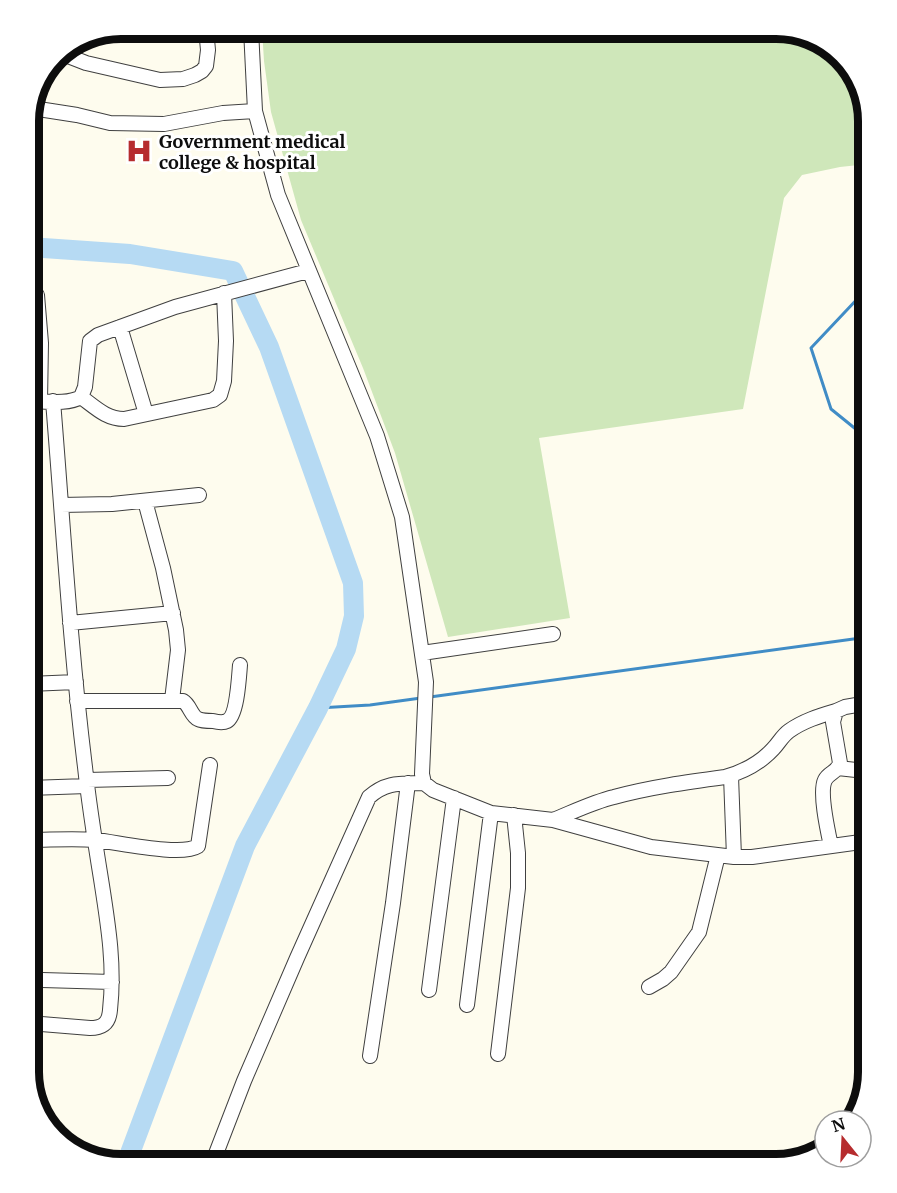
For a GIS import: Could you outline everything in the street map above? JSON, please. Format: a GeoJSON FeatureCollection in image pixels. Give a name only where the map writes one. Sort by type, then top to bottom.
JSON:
{"type":"FeatureCollection","features":[{"type":"Feature","properties":{"kind":"street"},"geometry":{"type":"LineString","coordinates":[[70,57],[86,63],[160,80],[183,79],[195,75],[206,66],[208,39]]}},
{"type":"Feature","properties":{"kind":"street"},"geometry":{"type":"LineString","coordinates":[[252,39],[255,111],[278,195],[377,436],[402,517],[426,682],[422,774],[424,783]]}},
{"type":"Feature","properties":{"kind":"street"},"geometry":{"type":"LineString","coordinates":[[40,109],[110,123],[164,124],[223,113],[255,111]]}},
{"type":"Feature","properties":{"kind":"street"},"geometry":{"type":"LineString","coordinates":[[41,401],[75,401],[81,397],[85,387],[90,341],[98,335],[175,307],[308,271]]}},
{"type":"Feature","properties":{"kind":"street"},"geometry":{"type":"LineString","coordinates":[[81,397],[105,415],[115,419],[213,400],[220,395],[224,381],[229,292]]}},
{"type":"Feature","properties":{"kind":"street"},"geometry":{"type":"LineString","coordinates":[[39,327],[41,401],[61,505],[77,701],[94,840],[111,948],[112,982],[110,1011],[104,1025],[90,1028],[39,1024]]}},
{"type":"Feature","properties":{"kind":"street"},"geometry":{"type":"LineString","coordinates":[[120,327],[146,414]]}},
{"type":"Feature","properties":{"kind":"street"},"geometry":{"type":"LineString","coordinates":[[61,505],[112,504],[199,495]]}},
{"type":"Feature","properties":{"kind":"street"},"geometry":{"type":"LineString","coordinates":[[145,501],[163,568],[178,643],[172,700]]}},
{"type":"Feature","properties":{"kind":"street"},"geometry":{"type":"LineString","coordinates":[[70,623],[173,613]]}},
{"type":"Feature","properties":{"kind":"street"},"geometry":{"type":"LineString","coordinates":[[422,653],[553,634]]}},
{"type":"Feature","properties":{"kind":"street"},"geometry":{"type":"LineString","coordinates":[[77,701],[183,701],[187,703],[194,717],[228,721],[234,707],[240,665]]}},
{"type":"Feature","properties":{"kind":"street"},"geometry":{"type":"LineString","coordinates":[[39,684],[76,682]]}},
{"type":"Feature","properties":{"kind":"street"},"geometry":{"type":"LineString","coordinates":[[553,820],[614,797],[659,786],[731,776],[748,768],[773,750],[785,734],[810,719],[858,705]]}},
{"type":"Feature","properties":{"kind":"street"},"geometry":{"type":"LineString","coordinates":[[831,846],[824,804],[824,782],[825,778],[838,768],[840,762],[833,722],[836,711]]}},
{"type":"Feature","properties":{"kind":"street"},"geometry":{"type":"LineString","coordinates":[[39,840],[94,840],[164,849],[193,849],[198,846],[210,765]]}},
{"type":"Feature","properties":{"kind":"street"},"geometry":{"type":"LineString","coordinates":[[838,768],[858,770]]}},
{"type":"Feature","properties":{"kind":"street"},"geometry":{"type":"LineString","coordinates":[[731,776],[734,858]]}},
{"type":"Feature","properties":{"kind":"street"},"geometry":{"type":"LineString","coordinates":[[39,787],[168,778]]}},
{"type":"Feature","properties":{"kind":"street"},"geometry":{"type":"LineString","coordinates":[[369,1056],[393,903],[408,783]]}},
{"type":"Feature","properties":{"kind":"street"},"geometry":{"type":"LineString","coordinates":[[216,1154],[249,1070],[365,804],[369,797],[384,786],[424,783],[433,790],[491,813],[553,820],[651,846],[734,858],[858,842]]}},
{"type":"Feature","properties":{"kind":"street"},"geometry":{"type":"LineString","coordinates":[[429,990],[454,798]]}},
{"type":"Feature","properties":{"kind":"street"},"geometry":{"type":"LineString","coordinates":[[467,1005],[491,813]]}},
{"type":"Feature","properties":{"kind":"street"},"geometry":{"type":"LineString","coordinates":[[498,1054],[519,888],[514,815]]}},
{"type":"Feature","properties":{"kind":"street"},"geometry":{"type":"LineString","coordinates":[[650,987],[671,972],[699,932],[718,855]]}},
{"type":"Feature","properties":{"kind":"street"},"geometry":{"type":"LineString","coordinates":[[39,980],[112,982]]}},
{"type":"Feature","properties":{"kind":"green space"},"geometry":{"type":"Polygon","coordinates":[[[263,39],[781,39],[807,45],[817,50],[834,63],[844,75],[852,90],[857,110],[858,165],[802,175],[784,198],[743,409],[539,438],[570,618],[448,637],[395,453],[363,368],[301,220],[271,112],[263,39]]]}},
{"type":"Feature","properties":{"kind":"waterway"},"geometry":{"type":"LineString","coordinates":[[39,248],[130,254],[233,271],[269,347],[353,583],[354,616],[346,649],[318,708],[245,846],[130,1154]]}},
{"type":"Feature","properties":{"kind":"waterway"},"geometry":{"type":"LineString","coordinates":[[858,298],[811,348],[831,409],[858,431]]}},
{"type":"Feature","properties":{"kind":"waterway"},"geometry":{"type":"LineString","coordinates":[[430,697],[858,638]]}},
{"type":"Feature","properties":{"kind":"waterway"},"geometry":{"type":"LineString","coordinates":[[318,708],[370,705],[421,698]]}},
{"type":"Feature","properties":{"kind":"place","name":"Government medical college & hospital"},"geometry":{"type":"Point","coordinates":[139,151]}}]}
